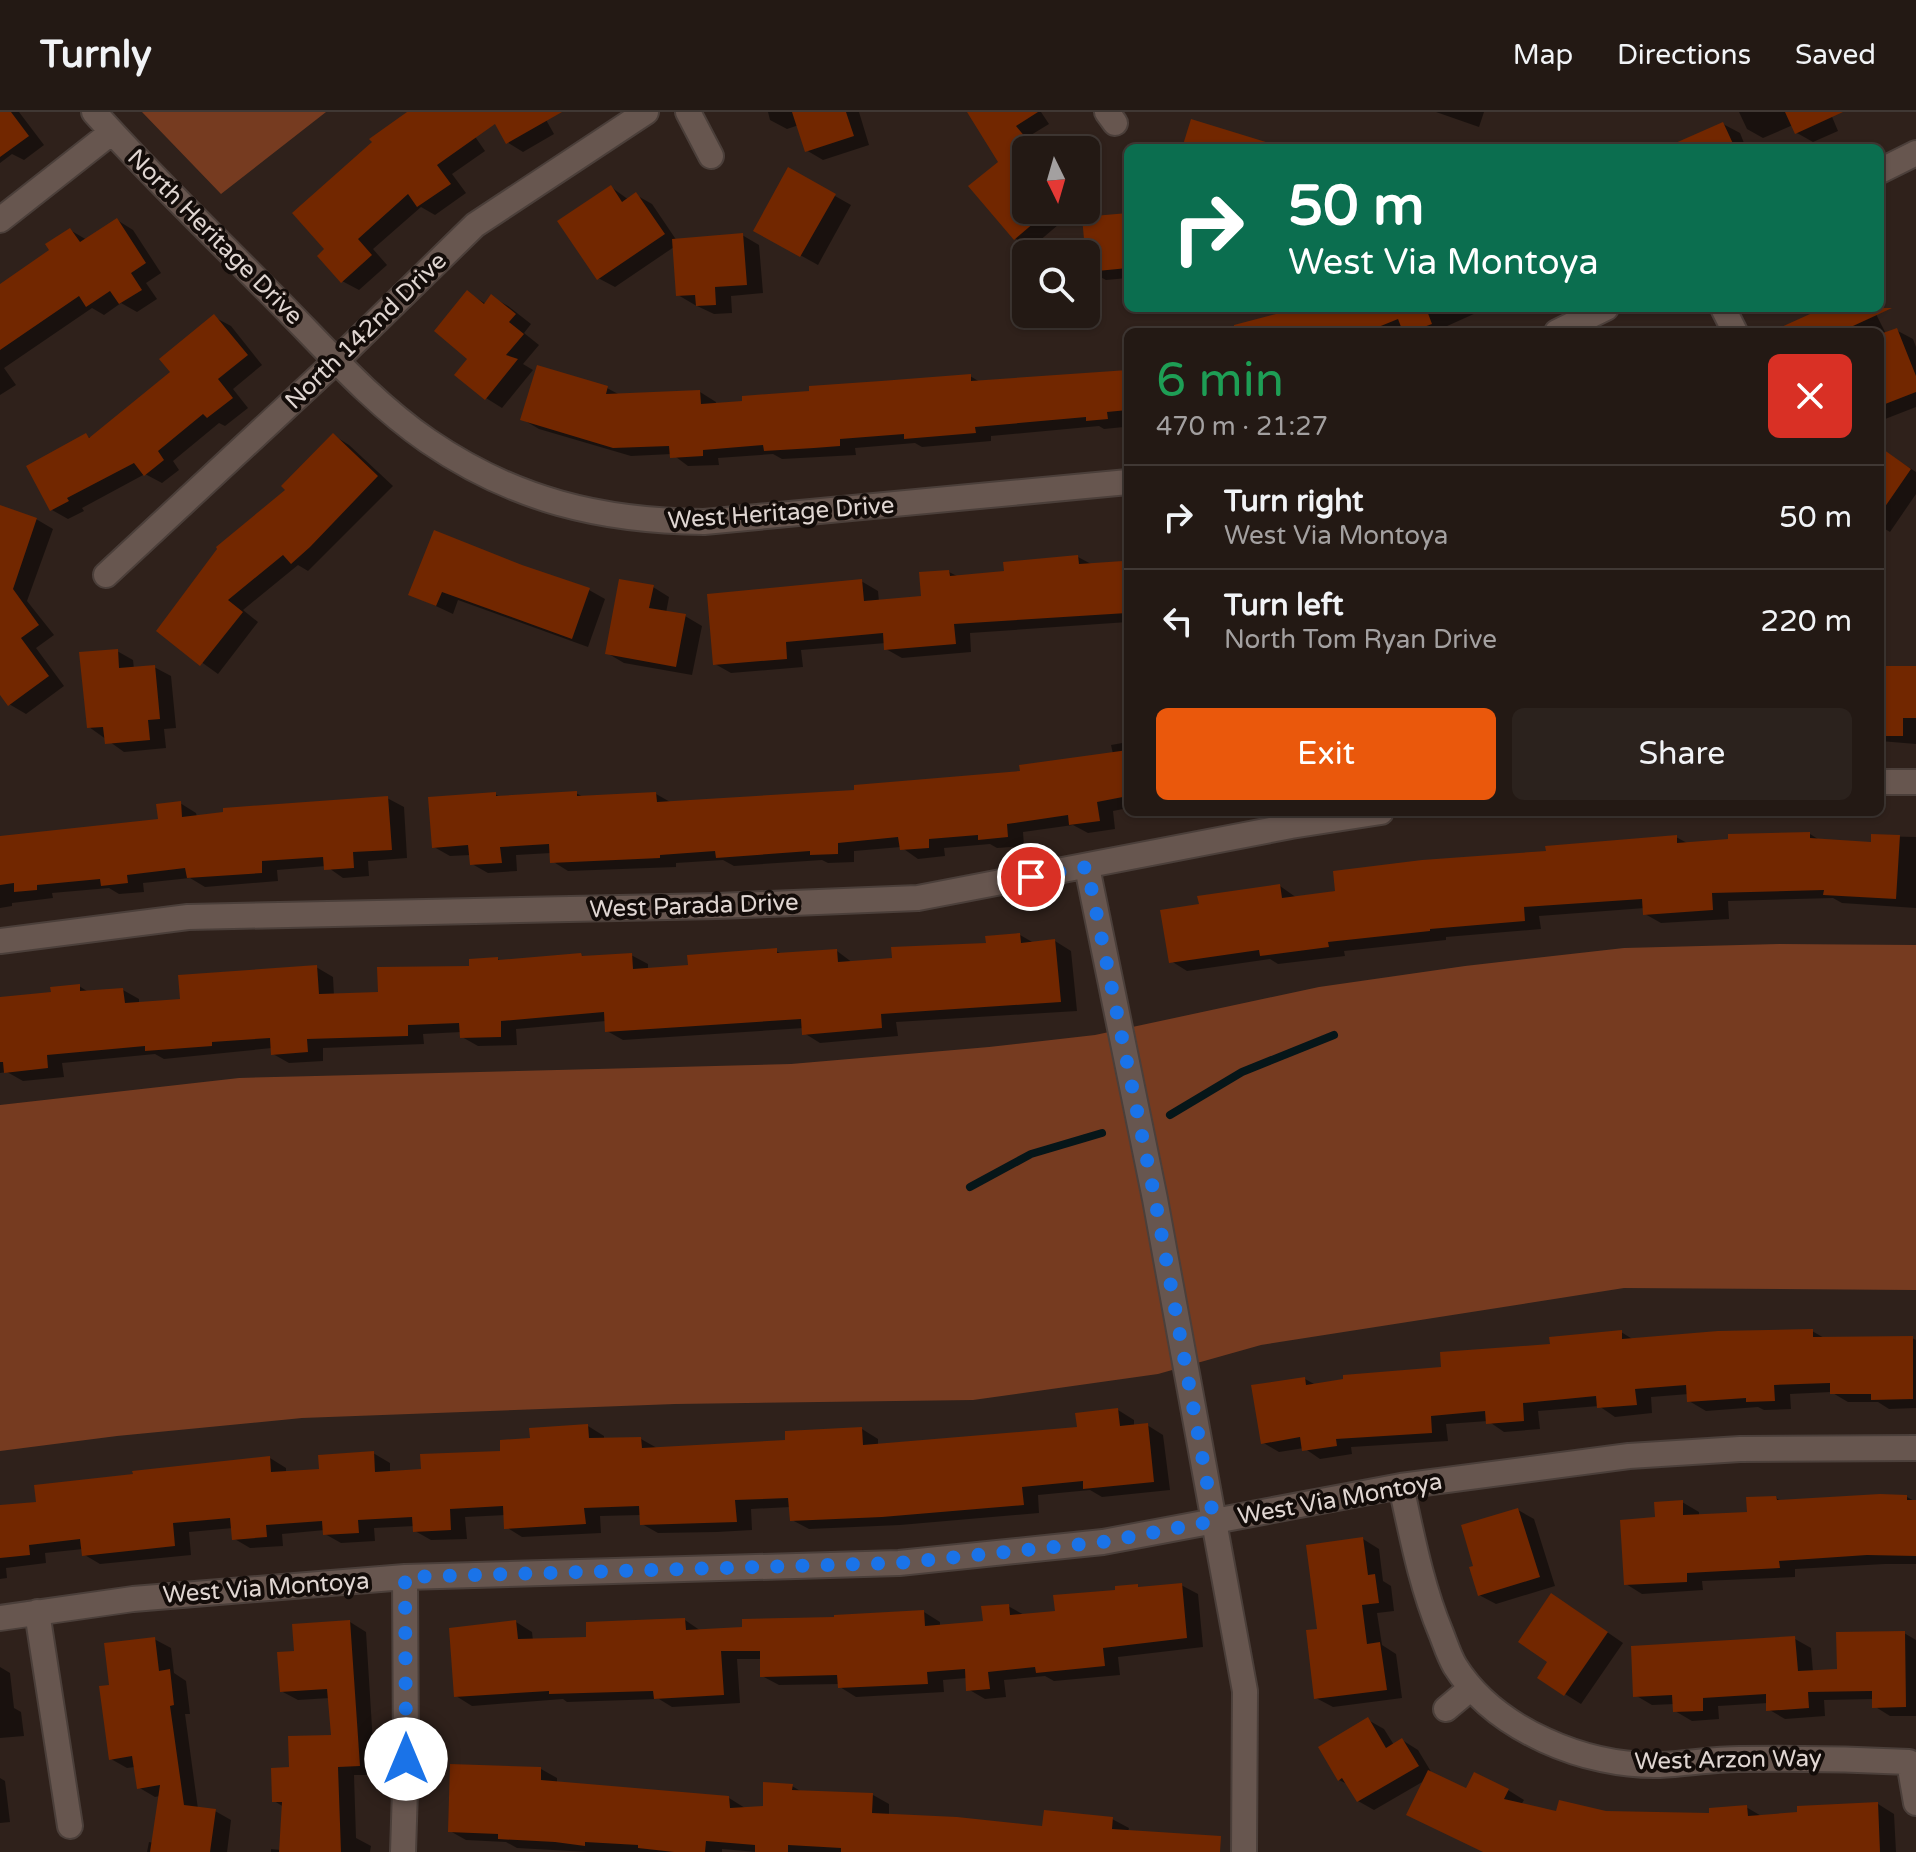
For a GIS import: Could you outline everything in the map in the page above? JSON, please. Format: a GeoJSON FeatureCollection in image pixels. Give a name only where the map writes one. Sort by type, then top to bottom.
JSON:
{"type":"FeatureCollection","features":[{"type":"Feature","properties":{"kind":"street","name":"North Heritage Drive"},"geometry":{"type":"LineString","coordinates":[[94,112],[337,360]]}},
{"type":"Feature","properties":{"kind":"street","name":"North 142nd Drive"},"geometry":{"type":"LineString","coordinates":[[106,575],[337,360],[475,225],[646,112]]}},
{"type":"Feature","properties":{"kind":"street"},"geometry":{"type":"LineString","coordinates":[[688,112],[711,156]]}},
{"type":"Feature","properties":{"kind":"street"},"geometry":{"type":"LineString","coordinates":[[0,220],[112,132]]}},
{"type":"Feature","properties":{"kind":"street"},"geometry":{"type":"LineString","coordinates":[[1884,169],[1916,153]]}},
{"type":"Feature","properties":{"kind":"street"},"geometry":{"type":"LineString","coordinates":[[1565,328],[1598,312]]}},
{"type":"Feature","properties":{"kind":"street","name":"West Heritage Drive"},"geometry":{"type":"LineString","coordinates":[[337,360],[402,421],[485,475],[562,505],[605,516],[655,522],[704,522],[1124,482]]}},
{"type":"Feature","properties":{"kind":"street"},"geometry":{"type":"LineString","coordinates":[[1884,782],[1916,782]]}},
{"type":"Feature","properties":{"kind":"street","name":"West Parada Drive"},"geometry":{"type":"LineString","coordinates":[[0,941],[188,917],[717,906],[918,898],[1355,816]]}},
{"type":"Feature","properties":{"kind":"street"},"geometry":{"type":"LineString","coordinates":[[1087,867],[1155,1199],[1245,1691],[1244,1852]]}},
{"type":"Feature","properties":{"kind":"street","name":"West Via Montoya"},"geometry":{"type":"LineString","coordinates":[[0,1618],[133,1599],[405,1577],[899,1563],[1103,1542],[1401,1486],[1629,1456],[1740,1449],[1916,1448]]}},
{"type":"Feature","properties":{"kind":"street","name":"West Arzon Way"},"geometry":{"type":"LineString","coordinates":[[1401,1486],[1421,1577],[1454,1664],[1485,1701],[1541,1739],[1613,1762],[1658,1765],[1818,1757],[1909,1762],[1916,1803]]}},
{"type":"Feature","properties":{"kind":"street"},"geometry":{"type":"LineString","coordinates":[[403,1852],[405,1577]]}},
{"type":"Feature","properties":{"kind":"street"},"geometry":{"type":"LineString","coordinates":[[37,1612],[70,1826]]}},
{"type":"Feature","properties":{"kind":"street"},"geometry":{"type":"LineString","coordinates":[[1446,1709],[1471,1688]]}},
{"type":"Feature","properties":{"kind":"shaded area"},"geometry":{"type":"Polygon","coordinates":[[[142,112],[326,112],[221,194],[142,112]]]}},
{"type":"Feature","properties":{"kind":"shaded area"},"geometry":{"type":"Polygon","coordinates":[[[1779,944],[1916,945],[1916,1290],[1624,1288],[1261,1345],[1158,1374],[973,1400],[675,1404],[302,1418],[0,1451],[0,1105],[239,1078],[791,1064],[989,1047],[1095,1035],[1319,987],[1465,966],[1624,948],[1779,944]]]}},
{"type":"Feature","properties":{"kind":"building"},"geometry":{"type":"Polygon","coordinates":[[[0,112],[11,112],[29,136],[0,157],[0,112]]]}},
{"type":"Feature","properties":{"kind":"building"},"geometry":{"type":"Polygon","coordinates":[[[407,112],[562,112],[506,144],[495,124],[437,165],[451,184],[417,207],[408,194],[358,239],[372,255],[341,283],[317,256],[324,249],[292,213],[372,142],[369,139],[407,112]]]}},
{"type":"Feature","properties":{"kind":"building"},"geometry":{"type":"Polygon","coordinates":[[[792,112],[846,112],[854,136],[805,152],[792,112]]]}},
{"type":"Feature","properties":{"kind":"building"},"geometry":{"type":"Polygon","coordinates":[[[967,112],[1038,112],[1016,126],[1024,136],[1012,136],[1012,224],[1033,224],[1014,240],[968,186],[998,162],[967,112]]]}},
{"type":"Feature","properties":{"kind":"building"},"geometry":{"type":"Polygon","coordinates":[[[1785,112],[1843,112],[1795,134],[1785,112]]]}},
{"type":"Feature","properties":{"kind":"building"},"geometry":{"type":"Polygon","coordinates":[[[1191,119],[1269,143],[1269,144],[1183,144],[1191,119]]]}},
{"type":"Feature","properties":{"kind":"building"},"geometry":{"type":"Polygon","coordinates":[[[1723,122],[1733,144],[1673,144],[1723,122]]]}},
{"type":"Feature","properties":{"kind":"building"},"geometry":{"type":"Polygon","coordinates":[[[788,167],[836,194],[800,257],[753,231],[788,167]]]}},
{"type":"Feature","properties":{"kind":"building"},"geometry":{"type":"Polygon","coordinates":[[[611,185],[622,202],[636,192],[665,234],[597,280],[557,221],[611,185]]]}},
{"type":"Feature","properties":{"kind":"building"},"geometry":{"type":"Polygon","coordinates":[[[1124,213],[1124,268],[1100,271],[1100,240],[1084,240],[1083,224],[1100,224],[1100,215],[1124,213]]]}},
{"type":"Feature","properties":{"kind":"building"},"geometry":{"type":"Polygon","coordinates":[[[117,218],[146,263],[131,273],[142,290],[119,304],[110,291],[86,307],[79,296],[0,350],[0,284],[49,250],[45,244],[70,228],[80,242],[117,218]]]}},
{"type":"Feature","properties":{"kind":"building"},"geometry":{"type":"Polygon","coordinates":[[[743,233],[747,285],[715,287],[716,305],[696,306],[695,295],[676,296],[672,239],[743,233]]]}},
{"type":"Feature","properties":{"kind":"building"},"geometry":{"type":"Polygon","coordinates":[[[467,290],[484,304],[491,294],[516,314],[509,322],[524,334],[506,355],[518,359],[485,400],[454,375],[467,359],[434,331],[467,290]]]}},
{"type":"Feature","properties":{"kind":"building"},"geometry":{"type":"Polygon","coordinates":[[[1284,312],[1428,312],[1432,324],[1421,328],[1401,328],[1398,319],[1376,328],[1234,328],[1234,325],[1284,312]]]}},
{"type":"Feature","properties":{"kind":"building"},"geometry":{"type":"Polygon","coordinates":[[[1883,312],[1849,328],[1779,328],[1810,314],[1883,312]]]}},
{"type":"Feature","properties":{"kind":"building"},"geometry":{"type":"Polygon","coordinates":[[[214,314],[248,355],[218,379],[233,398],[207,418],[203,414],[158,451],[164,460],[144,476],[134,463],[67,498],[69,501],[50,511],[26,466],[86,433],[89,438],[170,372],[159,359],[214,314]]]}},
{"type":"Feature","properties":{"kind":"building"},"geometry":{"type":"Polygon","coordinates":[[[1897,328],[1916,376],[1916,392],[1884,404],[1884,333],[1897,328]]]}},
{"type":"Feature","properties":{"kind":"building"},"geometry":{"type":"Polygon","coordinates":[[[537,365],[608,386],[606,394],[700,390],[701,404],[742,401],[742,396],[809,391],[809,386],[971,374],[971,381],[1124,370],[1124,410],[1107,412],[1108,419],[1086,421],[1086,417],[975,427],[976,433],[904,439],[904,434],[840,439],[840,446],[764,451],[763,445],[703,450],[703,456],[670,458],[669,446],[613,448],[520,420],[537,365]]]}},
{"type":"Feature","properties":{"kind":"building"},"geometry":{"type":"Polygon","coordinates":[[[333,433],[378,476],[291,564],[283,555],[228,600],[243,612],[200,666],[156,631],[216,547],[285,490],[281,486],[333,433]]]}},
{"type":"Feature","properties":{"kind":"building"},"geometry":{"type":"Polygon","coordinates":[[[1884,450],[1911,469],[1884,508],[1884,450]]]}},
{"type":"Feature","properties":{"kind":"building"},"geometry":{"type":"Polygon","coordinates":[[[0,505],[37,518],[13,589],[39,625],[21,638],[49,676],[8,706],[0,695],[0,505]]]}},
{"type":"Feature","properties":{"kind":"building"},"geometry":{"type":"Polygon","coordinates":[[[434,530],[590,588],[572,639],[442,592],[436,606],[408,595],[434,530]]]}},
{"type":"Feature","properties":{"kind":"building"},"geometry":{"type":"Polygon","coordinates":[[[1078,555],[1079,564],[1123,561],[1124,613],[954,624],[956,644],[884,650],[883,633],[786,642],[787,659],[713,665],[707,594],[862,579],[864,601],[921,596],[919,572],[949,570],[950,576],[1004,571],[1003,562],[1078,555]]]}},
{"type":"Feature","properties":{"kind":"building"},"geometry":{"type":"Polygon","coordinates":[[[619,579],[654,585],[649,608],[686,614],[676,667],[605,654],[619,579]]]}},
{"type":"Feature","properties":{"kind":"building"},"geometry":{"type":"Polygon","coordinates":[[[118,649],[119,668],[155,665],[160,719],[148,720],[150,740],[105,744],[103,727],[87,728],[79,652],[118,649]]]}},
{"type":"Feature","properties":{"kind":"building"},"geometry":{"type":"Polygon","coordinates":[[[1884,666],[1916,666],[1916,718],[1903,718],[1903,736],[1884,736],[1884,666]]]}},
{"type":"Feature","properties":{"kind":"building"},"geometry":{"type":"Polygon","coordinates":[[[1124,751],[1124,797],[1097,802],[1100,821],[1069,825],[1068,815],[1007,824],[1008,837],[978,840],[978,835],[929,839],[929,848],[900,850],[898,837],[838,843],[838,854],[810,855],[810,851],[716,858],[715,851],[660,855],[660,858],[550,863],[549,844],[500,847],[502,863],[470,865],[468,845],[432,848],[428,797],[496,792],[496,796],[577,791],[577,796],[656,792],[657,802],[854,790],[854,785],[1020,771],[1019,765],[1124,751]]]}},
{"type":"Feature","properties":{"kind":"building"},"geometry":{"type":"Polygon","coordinates":[[[388,796],[392,850],[353,852],[354,868],[324,870],[323,857],[262,861],[262,873],[187,878],[185,868],[127,875],[128,883],[101,886],[100,879],[37,885],[37,890],[14,892],[14,883],[0,885],[0,836],[158,819],[156,804],[181,801],[182,817],[223,812],[223,808],[388,796]]]}},
{"type":"Feature","properties":{"kind":"building"},"geometry":{"type":"Polygon","coordinates":[[[1810,832],[1810,838],[1871,842],[1871,834],[1900,835],[1896,899],[1823,895],[1824,890],[1712,893],[1713,910],[1643,915],[1642,899],[1524,907],[1525,921],[1328,942],[1329,947],[1260,956],[1259,950],[1169,963],[1160,910],[1199,904],[1197,896],[1280,884],[1282,898],[1335,891],[1333,871],[1422,860],[1546,851],[1545,846],[1677,835],[1677,843],[1728,839],[1728,834],[1810,832]]]}},
{"type":"Feature","properties":{"kind":"building"},"geometry":{"type":"Polygon","coordinates":[[[1020,933],[1021,943],[1055,939],[1061,1002],[881,1014],[882,1028],[802,1035],[801,1019],[605,1032],[604,1012],[501,1021],[501,1037],[460,1038],[459,1023],[408,1025],[408,1036],[307,1039],[308,1052],[271,1055],[270,1038],[212,1042],[212,1046],[145,1051],[145,1046],[47,1055],[48,1068],[4,1073],[3,1062],[0,1062],[0,997],[51,992],[50,987],[80,984],[80,991],[123,988],[125,1003],[180,999],[178,975],[317,965],[319,994],[378,992],[377,967],[469,966],[469,959],[632,953],[633,969],[688,965],[687,955],[777,948],[777,953],[837,949],[838,962],[892,958],[891,947],[986,943],[985,936],[1020,933]]]}},
{"type":"Feature","properties":{"kind":"building"},"geometry":{"type":"Polygon","coordinates":[[[1813,1329],[1813,1337],[1913,1336],[1913,1399],[1871,1400],[1871,1394],[1830,1394],[1830,1383],[1774,1385],[1775,1401],[1746,1402],[1746,1398],[1687,1402],[1686,1385],[1635,1389],[1637,1405],[1597,1408],[1596,1396],[1523,1403],[1524,1421],[1486,1424],[1485,1411],[1431,1416],[1432,1433],[1336,1439],[1337,1446],[1302,1451],[1300,1437],[1261,1444],[1251,1385],[1305,1377],[1306,1385],[1343,1379],[1343,1375],[1441,1367],[1440,1352],[1550,1344],[1549,1337],[1622,1330],[1622,1339],[1718,1331],[1813,1329]]]}},
{"type":"Feature","properties":{"kind":"building"},"geometry":{"type":"Polygon","coordinates":[[[1118,1408],[1120,1426],[1148,1423],[1154,1482],[1083,1489],[1083,1481],[1022,1487],[1024,1505],[790,1521],[788,1498],[735,1500],[737,1522],[640,1525],[639,1506],[584,1508],[586,1524],[504,1529],[503,1506],[450,1509],[451,1530],[413,1532],[412,1517],[358,1520],[359,1533],[323,1535],[322,1521],[266,1525],[267,1537],[232,1540],[230,1518],[173,1523],[175,1546],[82,1556],[80,1539],[29,1545],[30,1555],[0,1558],[0,1505],[36,1502],[34,1485],[133,1474],[132,1471],[270,1456],[271,1472],[319,1469],[318,1455],[374,1451],[375,1472],[421,1469],[420,1454],[500,1451],[500,1440],[530,1438],[529,1428],[588,1424],[589,1438],[641,1437],[642,1448],[785,1440],[785,1431],[862,1427],[863,1445],[1077,1427],[1075,1413],[1118,1408]]]}},
{"type":"Feature","properties":{"kind":"building"},"geometry":{"type":"Polygon","coordinates":[[[1907,1495],[1907,1500],[1916,1500],[1916,1556],[1867,1555],[1779,1561],[1780,1568],[1687,1573],[1687,1582],[1624,1585],[1620,1520],[1655,1517],[1654,1502],[1683,1500],[1683,1515],[1747,1512],[1746,1497],[1776,1496],[1777,1500],[1907,1495]]]}},
{"type":"Feature","properties":{"kind":"building"},"geometry":{"type":"Polygon","coordinates":[[[1518,1508],[1540,1577],[1478,1596],[1461,1525],[1518,1508]]]}},
{"type":"Feature","properties":{"kind":"building"},"geometry":{"type":"Polygon","coordinates":[[[1363,1537],[1368,1575],[1375,1574],[1379,1603],[1362,1605],[1367,1644],[1380,1642],[1387,1690],[1314,1699],[1306,1630],[1317,1629],[1306,1545],[1363,1537]]]}},
{"type":"Feature","properties":{"kind":"building"},"geometry":{"type":"Polygon","coordinates":[[[1182,1583],[1187,1638],[1103,1648],[1105,1666],[1036,1673],[1035,1667],[988,1672],[990,1689],[966,1691],[965,1669],[927,1672],[928,1684],[838,1688],[837,1675],[760,1677],[760,1651],[721,1651],[724,1695],[654,1699],[653,1691],[549,1694],[549,1691],[454,1697],[449,1628],[516,1620],[518,1639],[586,1637],[586,1622],[685,1618],[686,1630],[742,1627],[742,1619],[834,1617],[924,1610],[925,1626],[983,1621],[981,1606],[1009,1604],[1010,1615],[1055,1611],[1053,1595],[1115,1590],[1115,1586],[1182,1583]]]}},
{"type":"Feature","properties":{"kind":"building"},"geometry":{"type":"Polygon","coordinates":[[[1551,1593],[1608,1632],[1564,1696],[1537,1678],[1547,1662],[1518,1642],[1551,1593]]]}},
{"type":"Feature","properties":{"kind":"building"},"geometry":{"type":"Polygon","coordinates":[[[350,1620],[360,1766],[338,1767],[341,1852],[279,1852],[282,1802],[272,1802],[271,1768],[289,1767],[288,1736],[331,1735],[327,1689],[280,1692],[277,1652],[294,1651],[292,1624],[350,1620]]]}},
{"type":"Feature","properties":{"kind":"building"},"geometry":{"type":"Polygon","coordinates":[[[1905,1631],[1906,1707],[1872,1708],[1872,1691],[1808,1692],[1809,1708],[1766,1711],[1766,1694],[1703,1698],[1703,1711],[1673,1712],[1672,1695],[1633,1697],[1631,1646],[1795,1636],[1798,1671],[1837,1669],[1836,1632],[1905,1631]]]}},
{"type":"Feature","properties":{"kind":"building"},"geometry":{"type":"Polygon","coordinates":[[[155,1637],[159,1671],[170,1669],[174,1705],[170,1706],[184,1805],[216,1809],[210,1852],[150,1852],[160,1785],[137,1789],[132,1756],[109,1760],[99,1686],[109,1685],[104,1643],[155,1637]]]}},
{"type":"Feature","properties":{"kind":"building"},"geometry":{"type":"Polygon","coordinates":[[[1368,1717],[1386,1748],[1402,1738],[1419,1766],[1357,1802],[1342,1778],[1338,1781],[1318,1747],[1368,1717]]]}},
{"type":"Feature","properties":{"kind":"building"},"geometry":{"type":"Polygon","coordinates":[[[450,1764],[541,1767],[541,1780],[729,1796],[730,1808],[763,1806],[763,1782],[793,1784],[792,1790],[873,1793],[872,1813],[957,1817],[1042,1826],[1044,1810],[1113,1817],[1112,1829],[1221,1836],[1220,1852],[841,1852],[841,1848],[788,1845],[788,1852],[755,1852],[755,1845],[706,1841],[705,1852],[674,1852],[638,1848],[638,1845],[585,1842],[585,1846],[498,1839],[498,1834],[448,1832],[450,1764]]]}},
{"type":"Feature","properties":{"kind":"building"},"geometry":{"type":"Polygon","coordinates":[[[1428,1770],[1466,1788],[1474,1772],[1509,1789],[1504,1799],[1556,1811],[1559,1800],[1606,1811],[1709,1813],[1709,1808],[1747,1805],[1748,1816],[1797,1812],[1797,1806],[1878,1802],[1880,1852],[1483,1852],[1406,1815],[1428,1770]]]}},
{"type":"Feature","properties":{"kind":"waterway"},"geometry":{"type":"LineString","coordinates":[[1170,1115],[1242,1072],[1334,1035]]}},
{"type":"Feature","properties":{"kind":"waterway"},"geometry":{"type":"LineString","coordinates":[[970,1187],[1031,1154],[1102,1133]]}},
{"type":"Feature","properties":{"kind":"route"},"geometry":{"type":"LineString","coordinates":[[406,1759],[405,1577],[899,1563],[1103,1542],[1214,1521],[1155,1199],[1087,867],[1031,877]]}}]}
